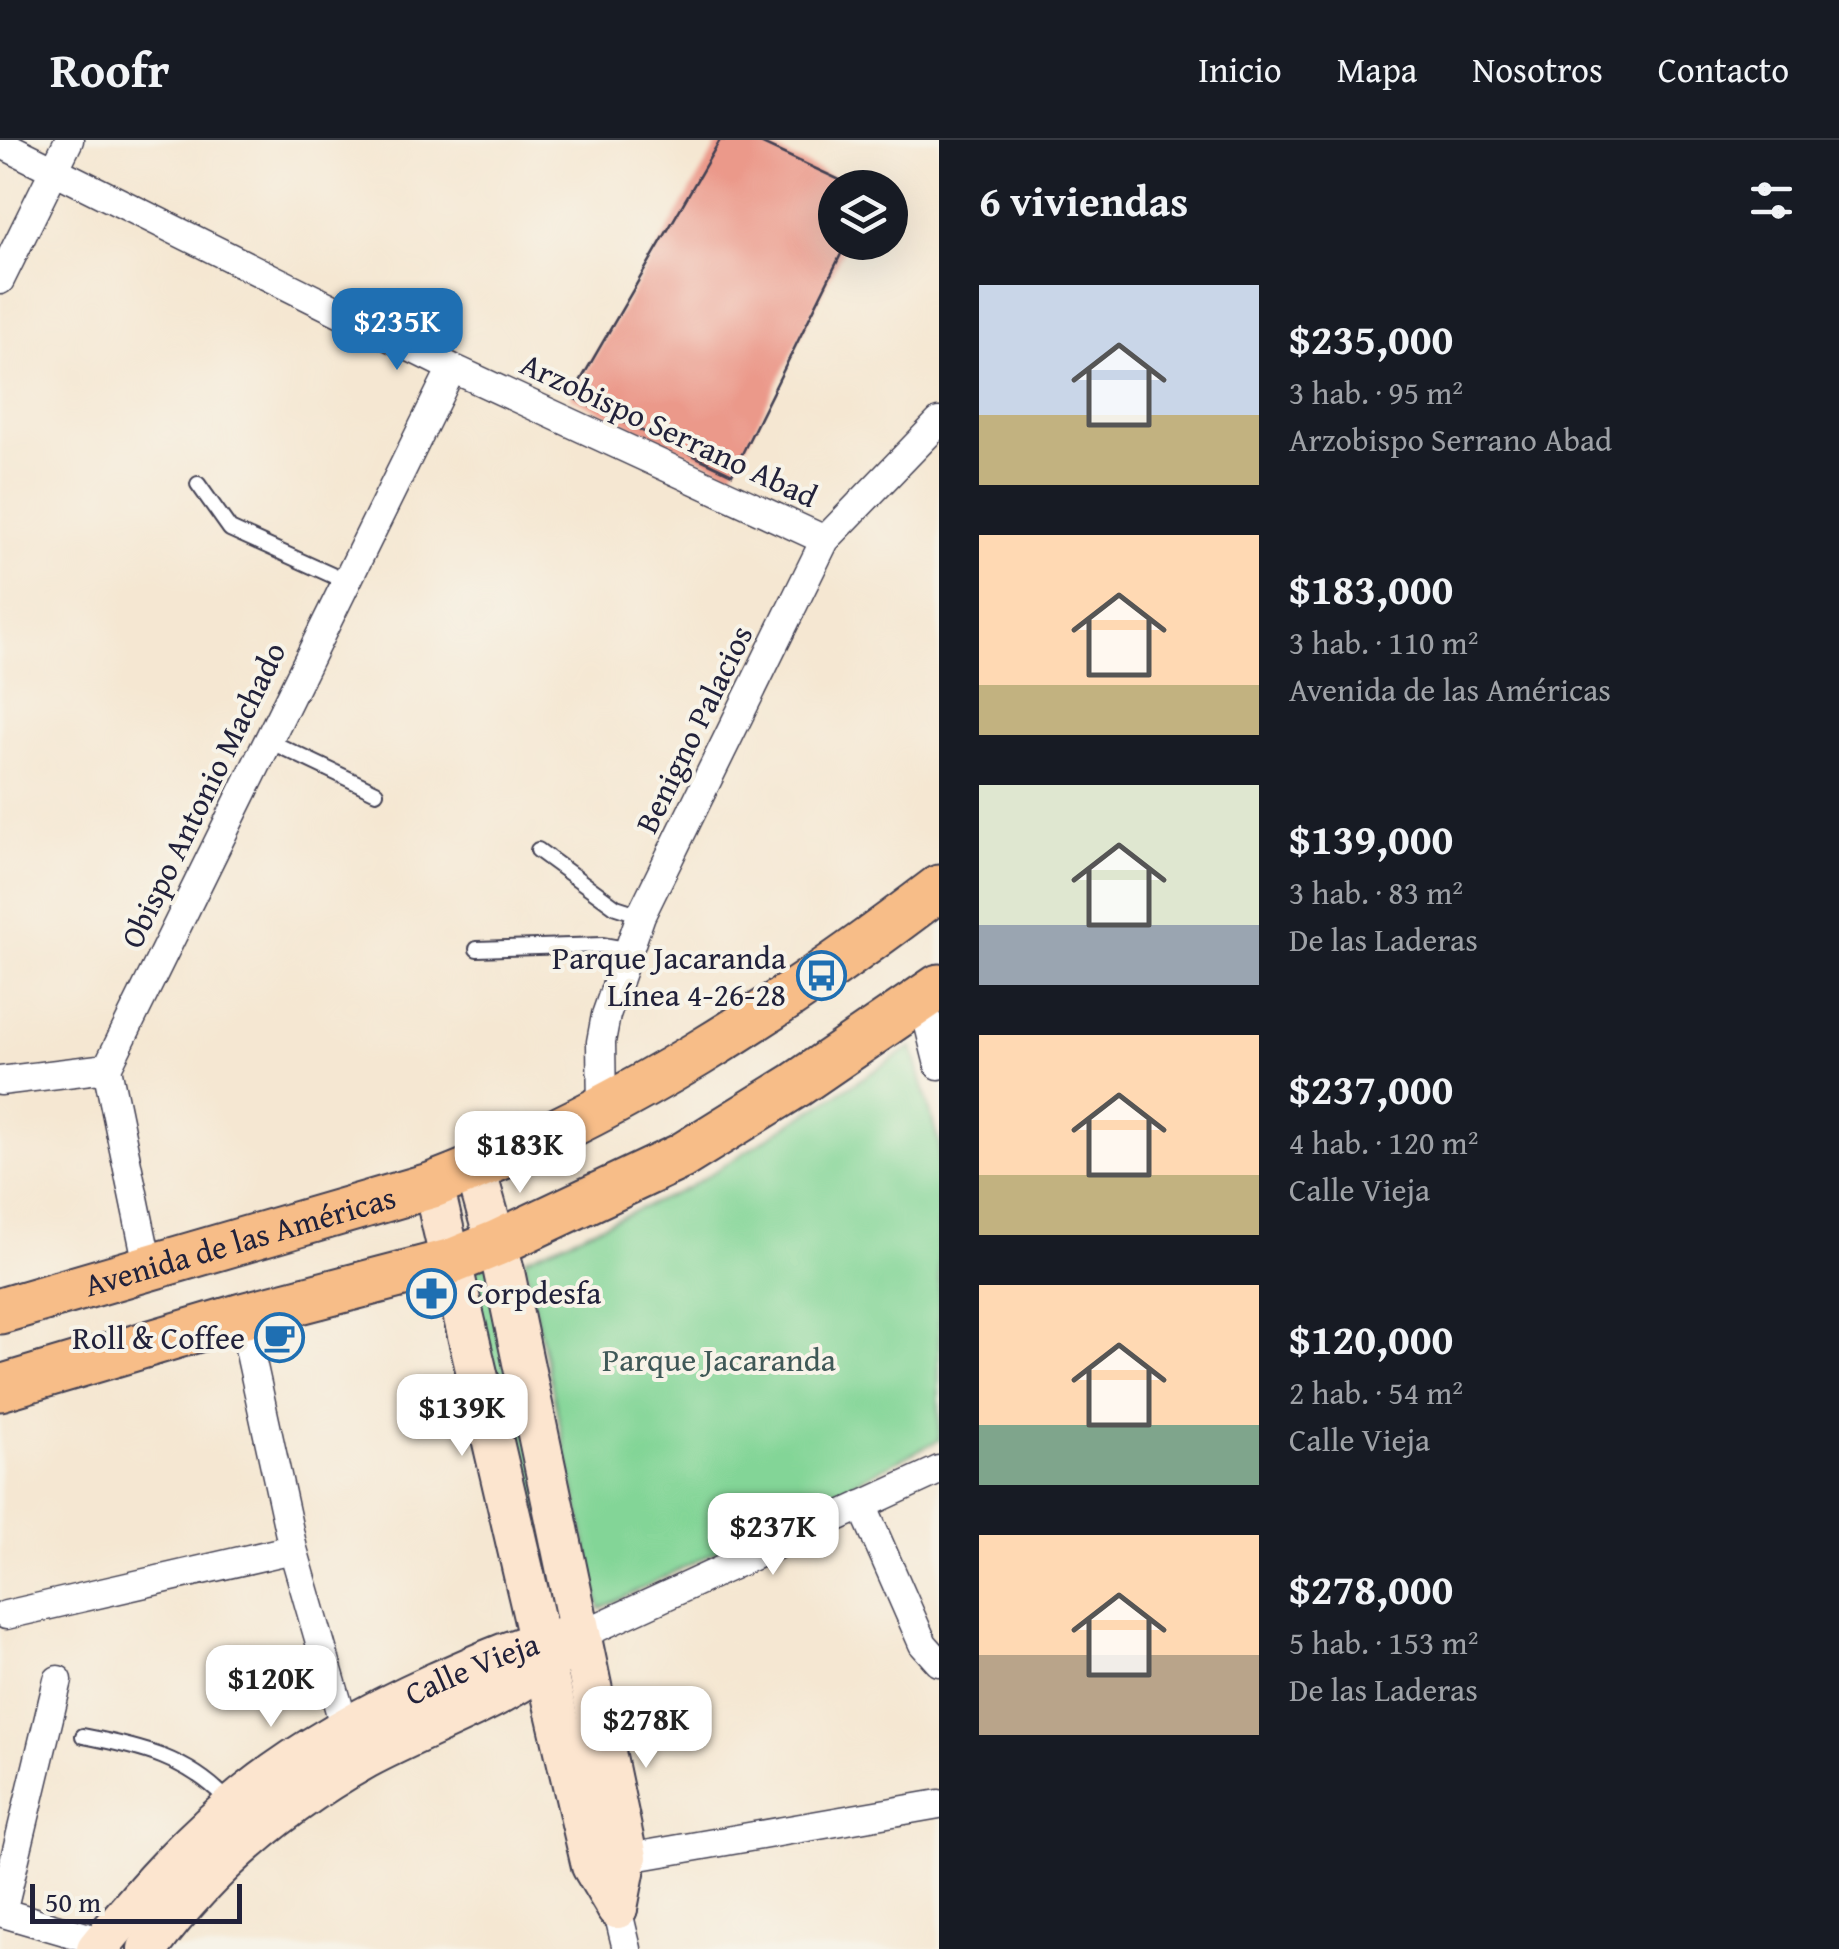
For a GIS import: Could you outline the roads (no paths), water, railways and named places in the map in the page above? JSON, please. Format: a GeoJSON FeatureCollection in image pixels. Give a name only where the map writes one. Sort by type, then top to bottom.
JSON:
{"type":"FeatureCollection","features":[{"type":"Feature","properties":{"kind":"main road","name":"Avenida de las Américas"},"geometry":{"type":"LineString","coordinates":[[0,1311],[149,1270],[475,1169],[602,1110],[822,976],[939,888]]}},
{"type":"Feature","properties":{"kind":"main road"},"geometry":{"type":"LineString","coordinates":[[0,1388],[242,1316],[453,1261],[497,1244],[680,1157],[931,994]]}},
{"type":"Feature","properties":{"kind":"main road"},"geometry":{"type":"LineString","coordinates":[[475,1169],[497,1244],[583,1634],[617,1908]]}},
{"type":"Feature","properties":{"kind":"main road"},"geometry":{"type":"LineString","coordinates":[[433,1185],[542,1654],[610,1861]]}},
{"type":"Feature","properties":{"kind":"main road","name":"Calle Vieja"},"geometry":{"type":"LineString","coordinates":[[148,1949],[200,1885],[246,1839],[366,1758],[583,1634]]}},
{"type":"Feature","properties":{"kind":"main road","name":"Calle Vieja"},"geometry":{"type":"LineString","coordinates":[[100,1945],[165,1867],[271,1771],[344,1725],[542,1654]]}},
{"type":"Feature","properties":{"kind":"street"},"geometry":{"type":"LineString","coordinates":[[0,280],[70,140]]}},
{"type":"Feature","properties":{"kind":"street","name":"Arzobispo Serrano Abad"},"geometry":{"type":"LineString","coordinates":[[0,143],[452,368],[825,540]]}},
{"type":"Feature","properties":{"kind":"street","name":"Obispo Antonio Machado"},"geometry":{"type":"LineString","coordinates":[[107,1068],[452,368]]}},
{"type":"Feature","properties":{"kind":"street","name":"Benigno Palacios"},"geometry":{"type":"LineString","coordinates":[[602,1110],[601,1042],[626,949],[640,915],[825,540],[939,422]]}},
{"type":"Feature","properties":{"kind":"street"},"geometry":{"type":"LineString","coordinates":[[931,994],[939,1064]]}},
{"type":"Feature","properties":{"kind":"street"},"geometry":{"type":"LineString","coordinates":[[0,1081],[107,1068],[149,1270]]}},
{"type":"Feature","properties":{"kind":"street"},"geometry":{"type":"LineString","coordinates":[[242,1316],[293,1548],[344,1725]]}},
{"type":"Feature","properties":{"kind":"street","name":"Calle Vieja"},"geometry":{"type":"LineString","coordinates":[[583,1634],[939,1470]]}},
{"type":"Feature","properties":{"kind":"street"},"geometry":{"type":"LineString","coordinates":[[862,1505],[923,1644],[939,1662]]}},
{"type":"Feature","properties":{"kind":"street"},"geometry":{"type":"LineString","coordinates":[[6,1615],[293,1548]]}},
{"type":"Feature","properties":{"kind":"street"},"geometry":{"type":"LineString","coordinates":[[58,1680],[1,1912],[100,1945]]}},
{"type":"Feature","properties":{"kind":"street"},"geometry":{"type":"LineString","coordinates":[[610,1861],[939,1804]]}},
{"type":"Feature","properties":{"kind":"street"},"geometry":{"type":"LineString","coordinates":[[617,1908],[627,1949]]}},
{"type":"Feature","properties":{"kind":"lane"},"geometry":{"type":"LineString","coordinates":[[198,484],[230,529],[330,578],[348,582]]}},
{"type":"Feature","properties":{"kind":"lane"},"geometry":{"type":"LineString","coordinates":[[269,741],[376,792]]}},
{"type":"Feature","properties":{"kind":"lane"},"geometry":{"type":"LineString","coordinates":[[538,850],[616,907],[640,915]]}},
{"type":"Feature","properties":{"kind":"lane"},"geometry":{"type":"LineString","coordinates":[[477,949],[603,944],[626,949]]}},
{"type":"Feature","properties":{"kind":"lane"},"geometry":{"type":"LineString","coordinates":[[82,1736],[139,1747],[180,1762],[210,1781],[231,1804]]}},
{"type":"Feature","properties":{"kind":"place","name":"Parque Jacaranda Línea 4-26-28"},"geometry":{"type":"Point","coordinates":[821,976]}},
{"type":"Feature","properties":{"kind":"place","name":"Corpdesfa"},"geometry":{"type":"Point","coordinates":[432,1293]}},
{"type":"Feature","properties":{"kind":"place","name":"Roll & Coffee"},"geometry":{"type":"Point","coordinates":[280,1338]}},
{"type":"Feature","properties":{"kind":"park label","name":"Parque Jacaranda"},"geometry":{"type":"Point","coordinates":[719,1360]}}]}
